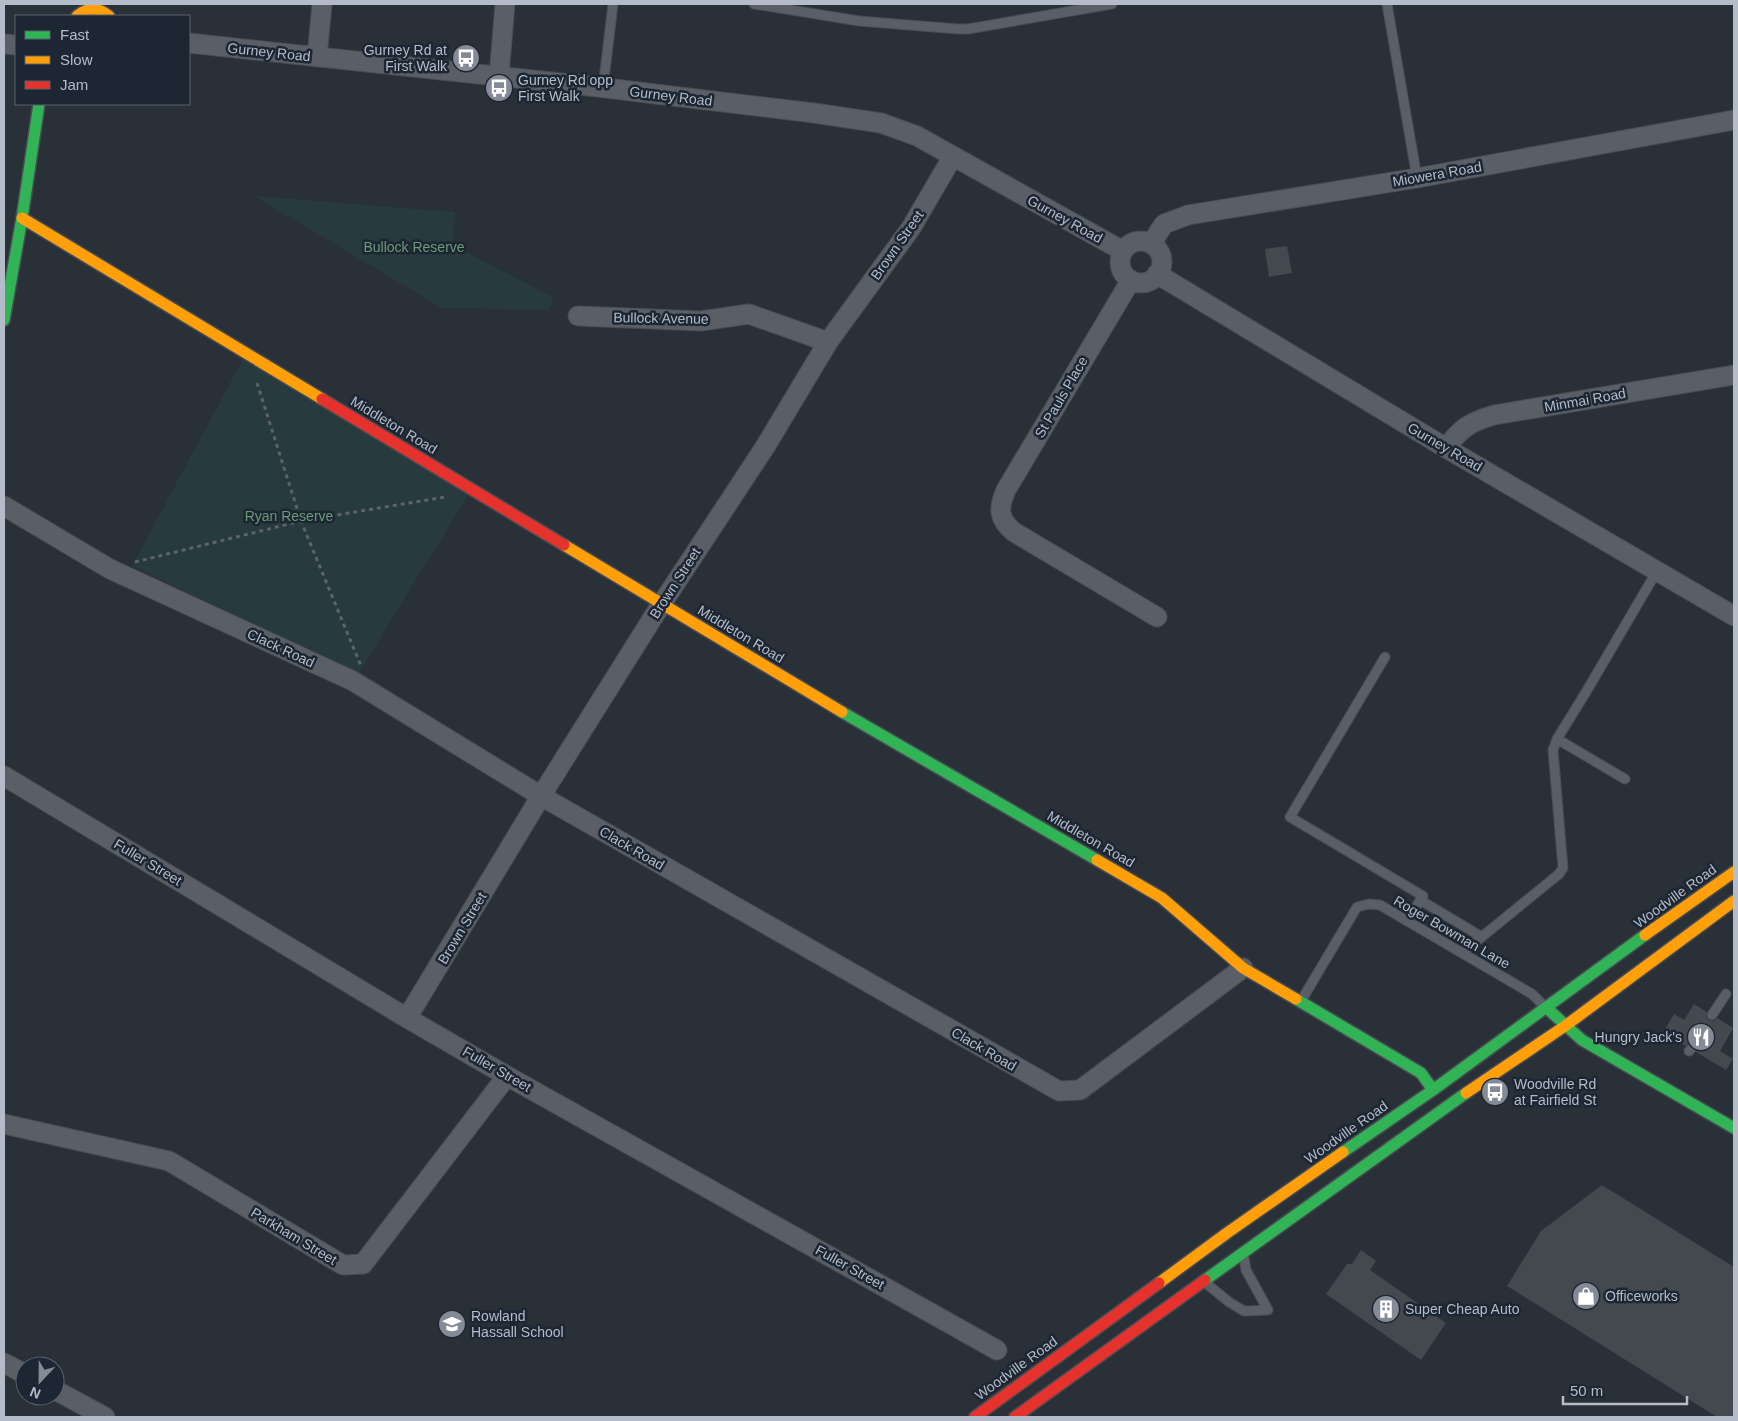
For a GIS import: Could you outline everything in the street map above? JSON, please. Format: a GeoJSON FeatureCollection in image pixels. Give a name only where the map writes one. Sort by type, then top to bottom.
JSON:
{"type":"FeatureCollection","features":[{"type":"Feature","properties":{"kind":"main road"},"geometry":{"type":"LineString","coordinates":[[79,15],[94,6],[108,15]]}},
{"type":"Feature","properties":{"kind":"main road"},"geometry":{"type":"LineString","coordinates":[[4,320],[39,105]]}},
{"type":"Feature","properties":{"kind":"main road","name":"Middleton Road"},"geometry":{"type":"LineString","coordinates":[[22,218],[810,693],[1162,898],[1244,968],[1421,1074],[1433,1090]]}},
{"type":"Feature","properties":{"kind":"main road","name":"Woodville Road"},"geometry":{"type":"LineString","coordinates":[[975,1417],[1227,1233],[1433,1090],[1545,1007],[1734,872]]}},
{"type":"Feature","properties":{"kind":"main road"},"geometry":{"type":"LineString","coordinates":[[1015,1417],[1455,1100],[1565,1026],[1734,901]]}},
{"type":"Feature","properties":{"kind":"main road"},"geometry":{"type":"LineString","coordinates":[[1545,1007],[1582,1040],[1734,1128]]}},
{"type":"Feature","properties":{"kind":"street"},"geometry":{"type":"LineString","coordinates":[[317,57],[322,4]]}},
{"type":"Feature","properties":{"kind":"street"},"geometry":{"type":"LineString","coordinates":[[498,76],[505,4]]}},
{"type":"Feature","properties":{"kind":"street","name":"Gurney Road"},"geometry":{"type":"LineString","coordinates":[[190,43],[603,88],[814,113],[881,123],[917,136],[1123,251]]}},
{"type":"Feature","properties":{"kind":"street","name":"Miowera Road"},"geometry":{"type":"LineString","coordinates":[[1151,244],[1164,224],[1188,215],[1417,178],[1734,120]]}},
{"type":"Feature","properties":{"kind":"street","name":"Brown Street"},"geometry":{"type":"LineString","coordinates":[[407,1018],[540,796],[764,447],[828,342],[912,228],[953,156]]}},
{"type":"Feature","properties":{"kind":"street"},"geometry":{"type":"LineString","coordinates":[[1145,241],[1151,244],[1156,248],[1162,261],[1157,274],[1153,279],[1142,283],[1125,276],[1120,264],[1123,251],[1132,243],[1145,241]]}},
{"type":"Feature","properties":{"kind":"street","name":"Gurney Road"},"geometry":{"type":"LineString","coordinates":[[1157,274],[1446,448],[1734,616]]}},
{"type":"Feature","properties":{"kind":"street","name":"St Pauls Place"},"geometry":{"type":"LineString","coordinates":[[1131,280],[1006,490],[993,518],[1004,522],[1014,532],[1157,617]]}},
{"type":"Feature","properties":{"kind":"street","name":"Bullock Avenue"},"geometry":{"type":"LineString","coordinates":[[578,316],[700,321],[749,314],[828,342]]}},
{"type":"Feature","properties":{"kind":"street","name":"Minmai Road"},"geometry":{"type":"LineString","coordinates":[[1446,448],[1458,432],[1467,426],[1494,415],[1734,374]]}},
{"type":"Feature","properties":{"kind":"street","name":"Clack Road"},"geometry":{"type":"LineString","coordinates":[[4,506],[110,568],[353,681],[540,796],[1058,1091],[1080,1090],[1244,968]]}},
{"type":"Feature","properties":{"kind":"street","name":"Fuller Street"},"geometry":{"type":"LineString","coordinates":[[4,776],[407,1018],[997,1350]]}},
{"type":"Feature","properties":{"kind":"street","name":"Parkham Street"},"geometry":{"type":"LineString","coordinates":[[4,1124],[168,1161],[343,1265],[363,1264],[508,1076]]}},
{"type":"Feature","properties":{"kind":"street"},"geometry":{"type":"LineString","coordinates":[[65,1395],[105,1417]]}},
{"type":"Feature","properties":{"kind":"lane"},"geometry":{"type":"LineString","coordinates":[[603,88],[613,4]]}},
{"type":"Feature","properties":{"kind":"lane"},"geometry":{"type":"LineString","coordinates":[[754,4],[870,22],[968,29],[1112,4]]}},
{"type":"Feature","properties":{"kind":"lane"},"geometry":{"type":"LineString","coordinates":[[1387,4],[1417,178]]}},
{"type":"Feature","properties":{"kind":"lane"},"geometry":{"type":"LineString","coordinates":[[1462,953],[1559,874],[1563,868],[1553,750],[1557,739],[1657,571]]}},
{"type":"Feature","properties":{"kind":"lane"},"geometry":{"type":"LineString","coordinates":[[1385,657],[1290,817],[1423,896],[1407,921]]}},
{"type":"Feature","properties":{"kind":"lane"},"geometry":{"type":"LineString","coordinates":[[1557,739],[1625,780]]}},
{"type":"Feature","properties":{"kind":"lane"},"geometry":{"type":"LineString","coordinates":[[1420,900],[1482,937]]}},
{"type":"Feature","properties":{"kind":"lane","name":"Roger Bowman Lane"},"geometry":{"type":"LineString","coordinates":[[1300,1002],[1357,908],[1368,904],[1380,905],[1532,994],[1545,1007]]}},
{"type":"Feature","properties":{"kind":"lane"},"geometry":{"type":"LineString","coordinates":[[1712,1015],[1726,994]]}},
{"type":"Feature","properties":{"kind":"lane"},"geometry":{"type":"LineString","coordinates":[[1203,1281],[1229,1302],[1244,1311],[1268,1310],[1246,1270],[1243,1253]]}},
{"type":"Feature","properties":{"kind":"path"},"geometry":{"type":"LineString","coordinates":[[257,382],[301,522],[352,643],[370,692]]}},
{"type":"Feature","properties":{"kind":"path"},"geometry":{"type":"LineString","coordinates":[[110,568],[301,522],[447,497]]}},
{"type":"Feature","properties":{"kind":"green space","name":"Bullock Reserve"},"geometry":{"type":"Polygon","coordinates":[[[254,196],[455,212],[453,245],[554,298],[548,310],[442,308],[254,196]]]}},
{"type":"Feature","properties":{"kind":"green space","name":"Ryan Reserve"},"geometry":{"type":"Polygon","coordinates":[[[244,357],[469,494],[358,674],[132,566],[244,357]]]}},
{"type":"Feature","properties":{"kind":"building"},"geometry":{"type":"Polygon","coordinates":[[[1287,246],[1292,273],[1269,277],[1265,249],[1287,246]]]}},
{"type":"Feature","properties":{"kind":"building"},"geometry":{"type":"Polygon","coordinates":[[[1694,1004],[1707,1012],[1706,1017],[1709,1020],[1714,1021],[1717,1018],[1733,1028],[1720,1051],[1733,1059],[1726,1070],[1696,1052],[1695,1044],[1690,1043],[1686,1046],[1663,1032],[1674,1014],[1684,1020],[1694,1004]]]}},
{"type":"Feature","properties":{"kind":"building"},"geometry":{"type":"Polygon","coordinates":[[[1602,1185],[1734,1267],[1734,1417],[1717,1417],[1507,1286],[1541,1231],[1602,1185]]]}},
{"type":"Feature","properties":{"kind":"building","name":"Super Cheap Auto"},"geometry":{"type":"Polygon","coordinates":[[[1361,1250],[1376,1261],[1370,1270],[1446,1323],[1421,1360],[1326,1294],[1347,1264],[1352,1264],[1361,1250]]]}},
{"type":"Feature","properties":{"kind":"traffic: fast"},"geometry":{"type":"LineString","coordinates":[[4,320],[39,105]]}},
{"type":"Feature","properties":{"kind":"traffic: fast"},"geometry":{"type":"LineString","coordinates":[[842,712],[1097,860]]}},
{"type":"Feature","properties":{"kind":"traffic: fast"},"geometry":{"type":"LineString","coordinates":[[1343,1152],[1433,1090],[1645,935]]}},
{"type":"Feature","properties":{"kind":"traffic: fast"},"geometry":{"type":"LineString","coordinates":[[1296,999],[1421,1073],[1433,1090]]}},
{"type":"Feature","properties":{"kind":"traffic: fast"},"geometry":{"type":"LineString","coordinates":[[1550,1011],[1582,1040],[1734,1128]]}},
{"type":"Feature","properties":{"kind":"traffic: fast"},"geometry":{"type":"LineString","coordinates":[[1205,1280],[1466,1093]]}},
{"type":"Feature","properties":{"kind":"traffic: slow"},"geometry":{"type":"LineString","coordinates":[[79,15],[93,9],[107,15]]}},
{"type":"Feature","properties":{"kind":"traffic: slow"},"geometry":{"type":"LineString","coordinates":[[22,218],[322,399]]}},
{"type":"Feature","properties":{"kind":"traffic: slow"},"geometry":{"type":"LineString","coordinates":[[564,545],[842,712]]}},
{"type":"Feature","properties":{"kind":"traffic: slow"},"geometry":{"type":"LineString","coordinates":[[1097,860],[1162,898],[1243,968],[1296,999]]}},
{"type":"Feature","properties":{"kind":"traffic: slow"},"geometry":{"type":"LineString","coordinates":[[1645,935],[1734,872]]}},
{"type":"Feature","properties":{"kind":"traffic: slow"},"geometry":{"type":"LineString","coordinates":[[1466,1093],[1565,1026],[1734,901]]}},
{"type":"Feature","properties":{"kind":"traffic: slow"},"geometry":{"type":"LineString","coordinates":[[1159,1283],[1343,1152]]}},
{"type":"Feature","properties":{"kind":"traffic: jam"},"geometry":{"type":"LineString","coordinates":[[322,399],[564,545]]}},
{"type":"Feature","properties":{"kind":"traffic: jam"},"geometry":{"type":"LineString","coordinates":[[1015,1417],[1205,1280]]}},
{"type":"Feature","properties":{"kind":"traffic: jam"},"geometry":{"type":"LineString","coordinates":[[975,1417],[1159,1283]]}},
{"type":"Feature","properties":{"kind":"place","name":"Gurney Rd at First Walk"},"geometry":{"type":"Point","coordinates":[466,58]}},
{"type":"Feature","properties":{"kind":"place","name":"Gurney Rd opp First Walk"},"geometry":{"type":"Point","coordinates":[499,88]}},
{"type":"Feature","properties":{"kind":"place","name":"Hungry Jack's"},"geometry":{"type":"Point","coordinates":[1701,1037]}},
{"type":"Feature","properties":{"kind":"place","name":"Woodville Rd at Fairfield St"},"geometry":{"type":"Point","coordinates":[1495,1092]}},
{"type":"Feature","properties":{"kind":"place","name":"Officeworks"},"geometry":{"type":"Point","coordinates":[1586,1296]}},
{"type":"Feature","properties":{"kind":"place","name":"Super Cheap Auto"},"geometry":{"type":"Point","coordinates":[1386,1309]}},
{"type":"Feature","properties":{"kind":"place","name":"Rowland Hassall School"},"geometry":{"type":"Point","coordinates":[452,1324]}}]}
